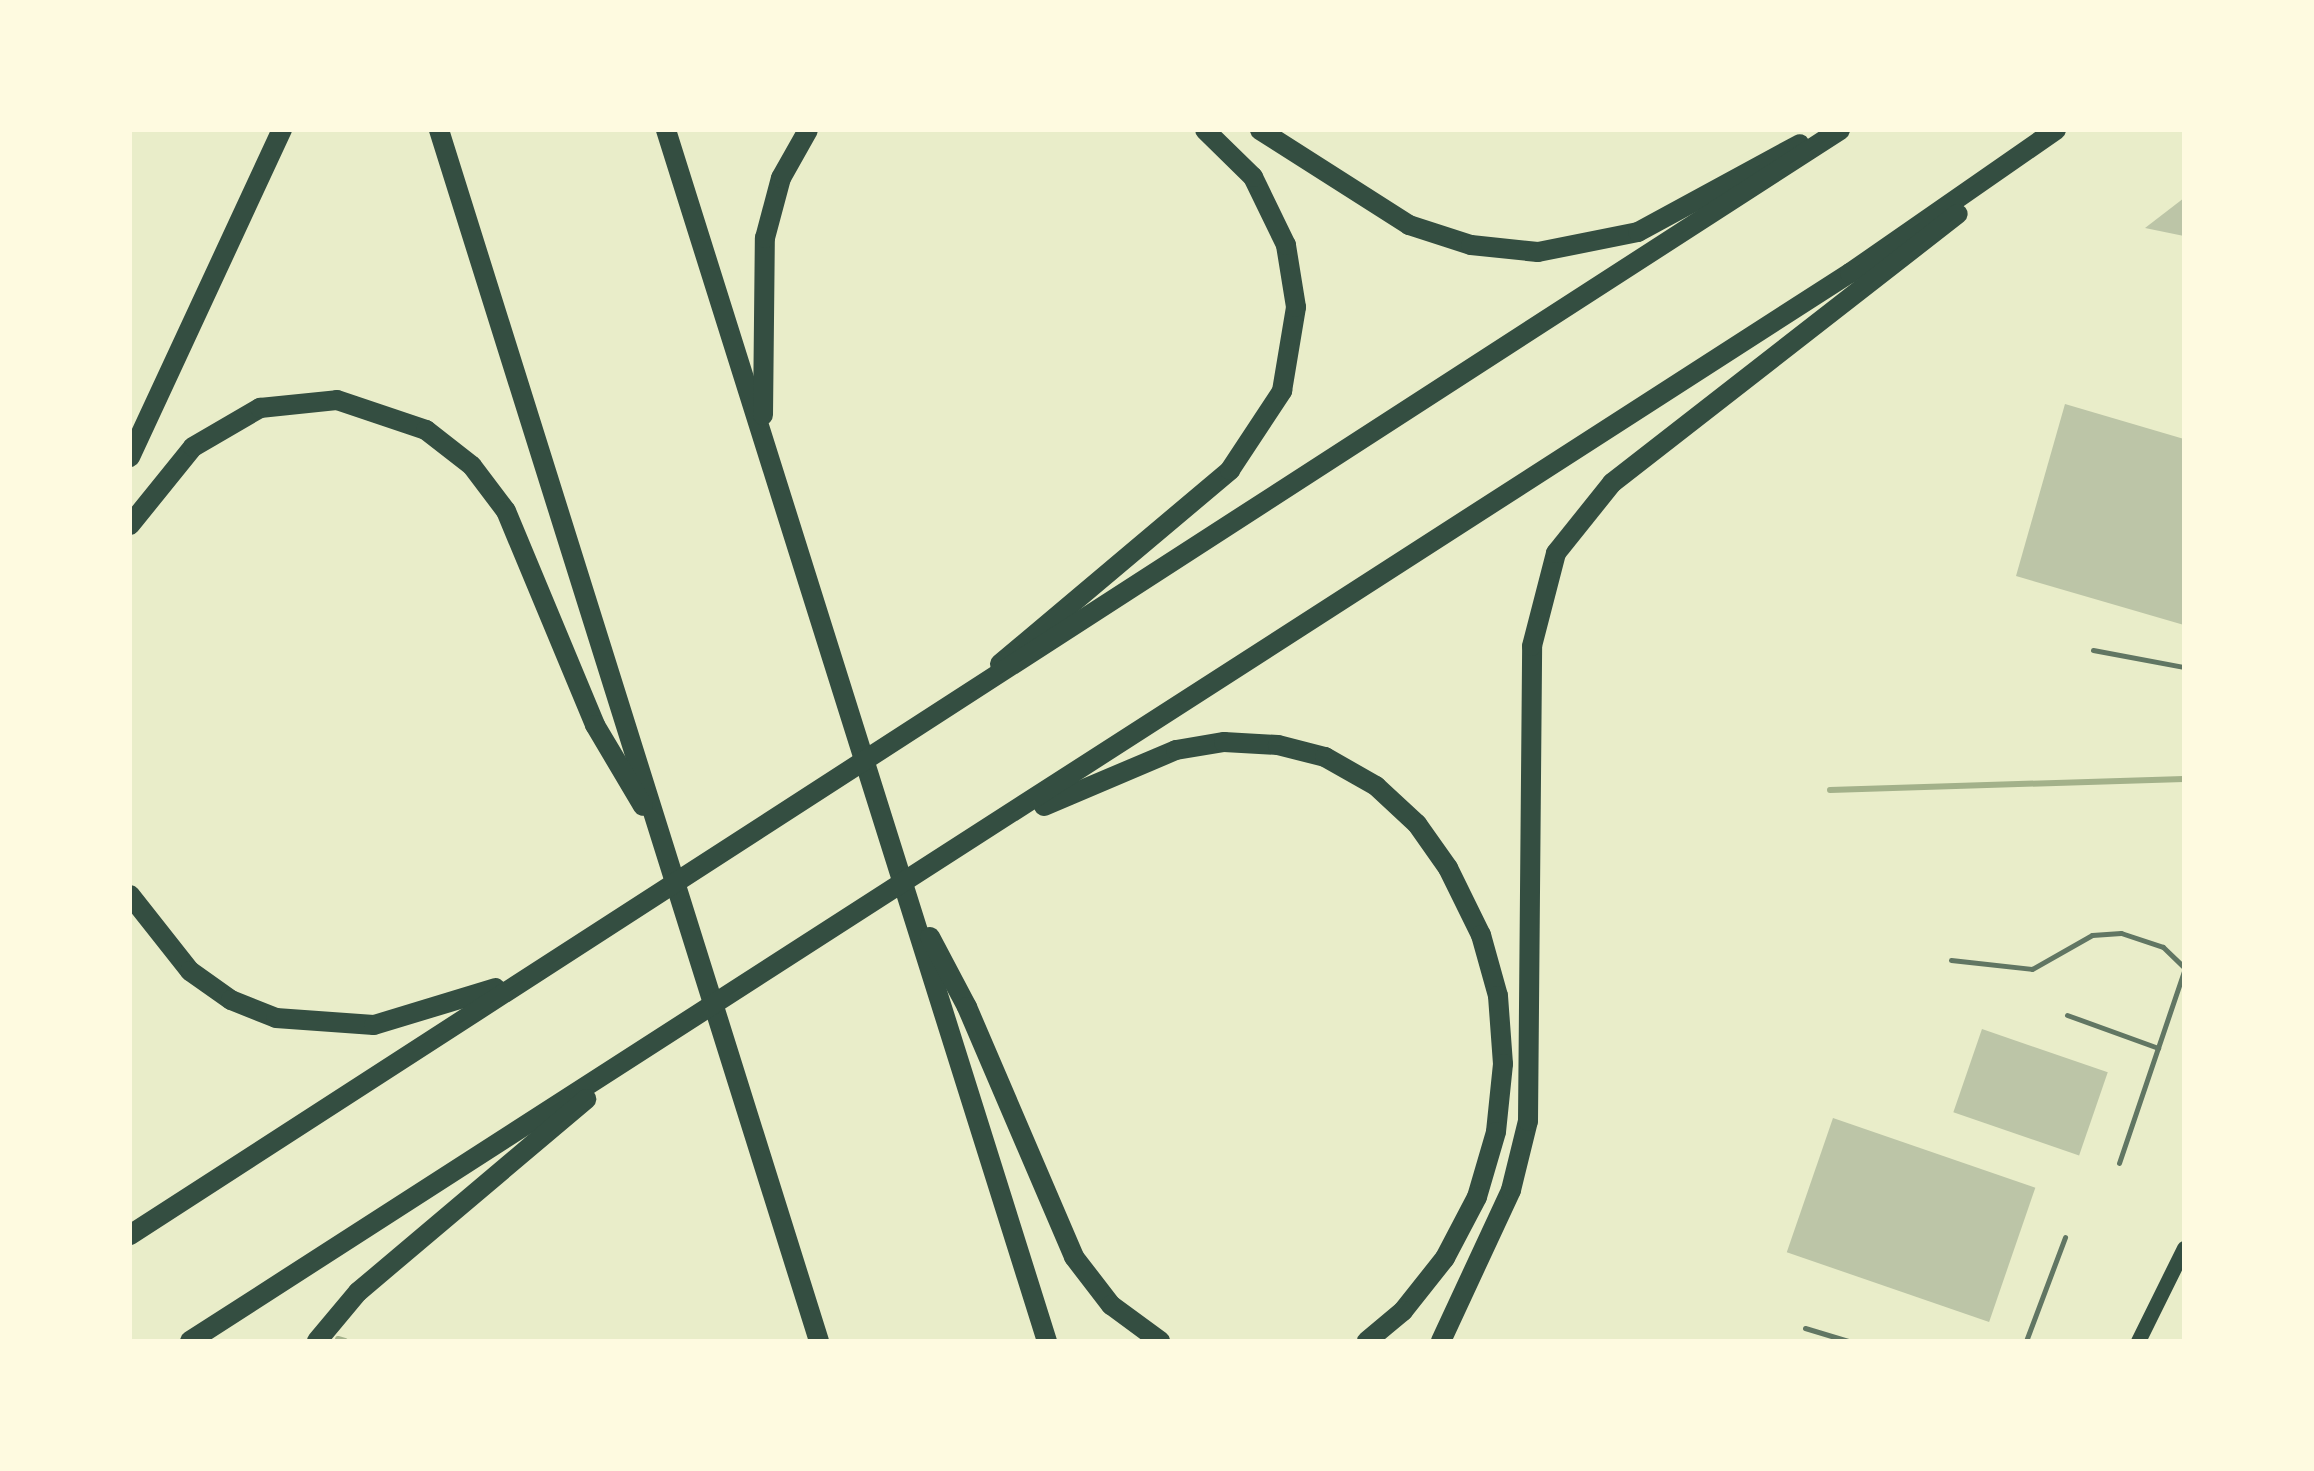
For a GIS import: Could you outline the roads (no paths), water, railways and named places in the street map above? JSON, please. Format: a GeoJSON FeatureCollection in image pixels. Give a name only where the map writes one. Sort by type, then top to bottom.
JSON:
{"type":"FeatureCollection","features":[{"type":"Feature","properties":{"kind":"highway"},"geometry":{"type":"LineString","coordinates":[[130,456],[282,130]]}},
{"type":"Feature","properties":{"kind":"highway"},"geometry":{"type":"LineString","coordinates":[[439,130],[820,1341]]}},
{"type":"Feature","properties":{"kind":"highway"},"geometry":{"type":"LineString","coordinates":[[666,130],[1048,1341]]}},
{"type":"Feature","properties":{"kind":"highway"},"geometry":{"type":"LineString","coordinates":[[763,437],[765,238],[781,178],[808,130]]}},
{"type":"Feature","properties":{"kind":"highway"},"geometry":{"type":"LineString","coordinates":[[932,720],[1220,480],[1248,451],[1276,404],[1295,335],[1290,258],[1259,187],[1205,130]]}},
{"type":"Feature","properties":{"kind":"highway"},"geometry":{"type":"LineString","coordinates":[[1260,130],[1409,225],[1471,246],[1538,252],[1638,232],[1823,130]]}},
{"type":"Feature","properties":{"kind":"highway"},"geometry":{"type":"LineString","coordinates":[[130,1235],[1840,130]]}},
{"type":"Feature","properties":{"kind":"highway"},"geometry":{"type":"LineString","coordinates":[[190,1341],[1850,273],[2059,130]]}},
{"type":"Feature","properties":{"kind":"highway"},"geometry":{"type":"LineString","coordinates":[[1440,1341],[1511,1190],[1528,1120],[1532,646],[1538,603],[1556,553],[1612,483],[2059,130]]}},
{"type":"Feature","properties":{"kind":"highway"},"geometry":{"type":"LineString","coordinates":[[130,525],[192,446],[260,408],[311,399],[351,402],[438,437],[483,477],[506,511],[595,725],[662,839]]}},
{"type":"Feature","properties":{"kind":"highway"},"geometry":{"type":"LineString","coordinates":[[970,841],[1139,762],[1238,742],[1302,750],[1348,768],[1385,793],[1424,834],[1462,892],[1487,950],[1502,1028],[1502,1098],[1488,1166],[1463,1227],[1414,1299],[1367,1341]]}},
{"type":"Feature","properties":{"kind":"highway"},"geometry":{"type":"LineString","coordinates":[[906,892],[967,1006],[1074,1257],[1110,1304],[1160,1341]]}},
{"type":"Feature","properties":{"kind":"highway"},"geometry":{"type":"LineString","coordinates":[[130,895],[171,952],[210,986],[264,1014],[314,1025],[374,1025],[446,1008],[520,976],[611,925]]}},
{"type":"Feature","properties":{"kind":"highway"},"geometry":{"type":"LineString","coordinates":[[317,1341],[358,1292],[649,1046]]}},
{"type":"Feature","properties":{"kind":"highway"},"geometry":{"type":"LineString","coordinates":[[811,1315],[812,1341]]}},
{"type":"Feature","properties":{"kind":"main road"},"geometry":{"type":"LineString","coordinates":[[2138,1341],[2184,1248]]}},
{"type":"Feature","properties":{"kind":"lane"},"geometry":{"type":"LineString","coordinates":[[2093,650],[2184,667]]}},
{"type":"Feature","properties":{"kind":"lane"},"geometry":{"type":"LineString","coordinates":[[1951,960],[2032,969],[2092,935],[2121,933],[2163,947],[2184,969],[2120,1163]]}},
{"type":"Feature","properties":{"kind":"lane"},"geometry":{"type":"LineString","coordinates":[[2067,1015],[2158,1048]]}},
{"type":"Feature","properties":{"kind":"lane"},"geometry":{"type":"LineString","coordinates":[[2026,1341],[2065,1237]]}},
{"type":"Feature","properties":{"kind":"lane"},"geometry":{"type":"LineString","coordinates":[[1805,1328],[1848,1341]]}},
{"type":"Feature","properties":{"kind":"waterway"},"geometry":{"type":"LineString","coordinates":[[1830,790],[2184,779]]}},
{"type":"Feature","properties":{"kind":"waterway"},"geometry":{"type":"LineString","coordinates":[[338,1339],[345,1341]]}}]}
